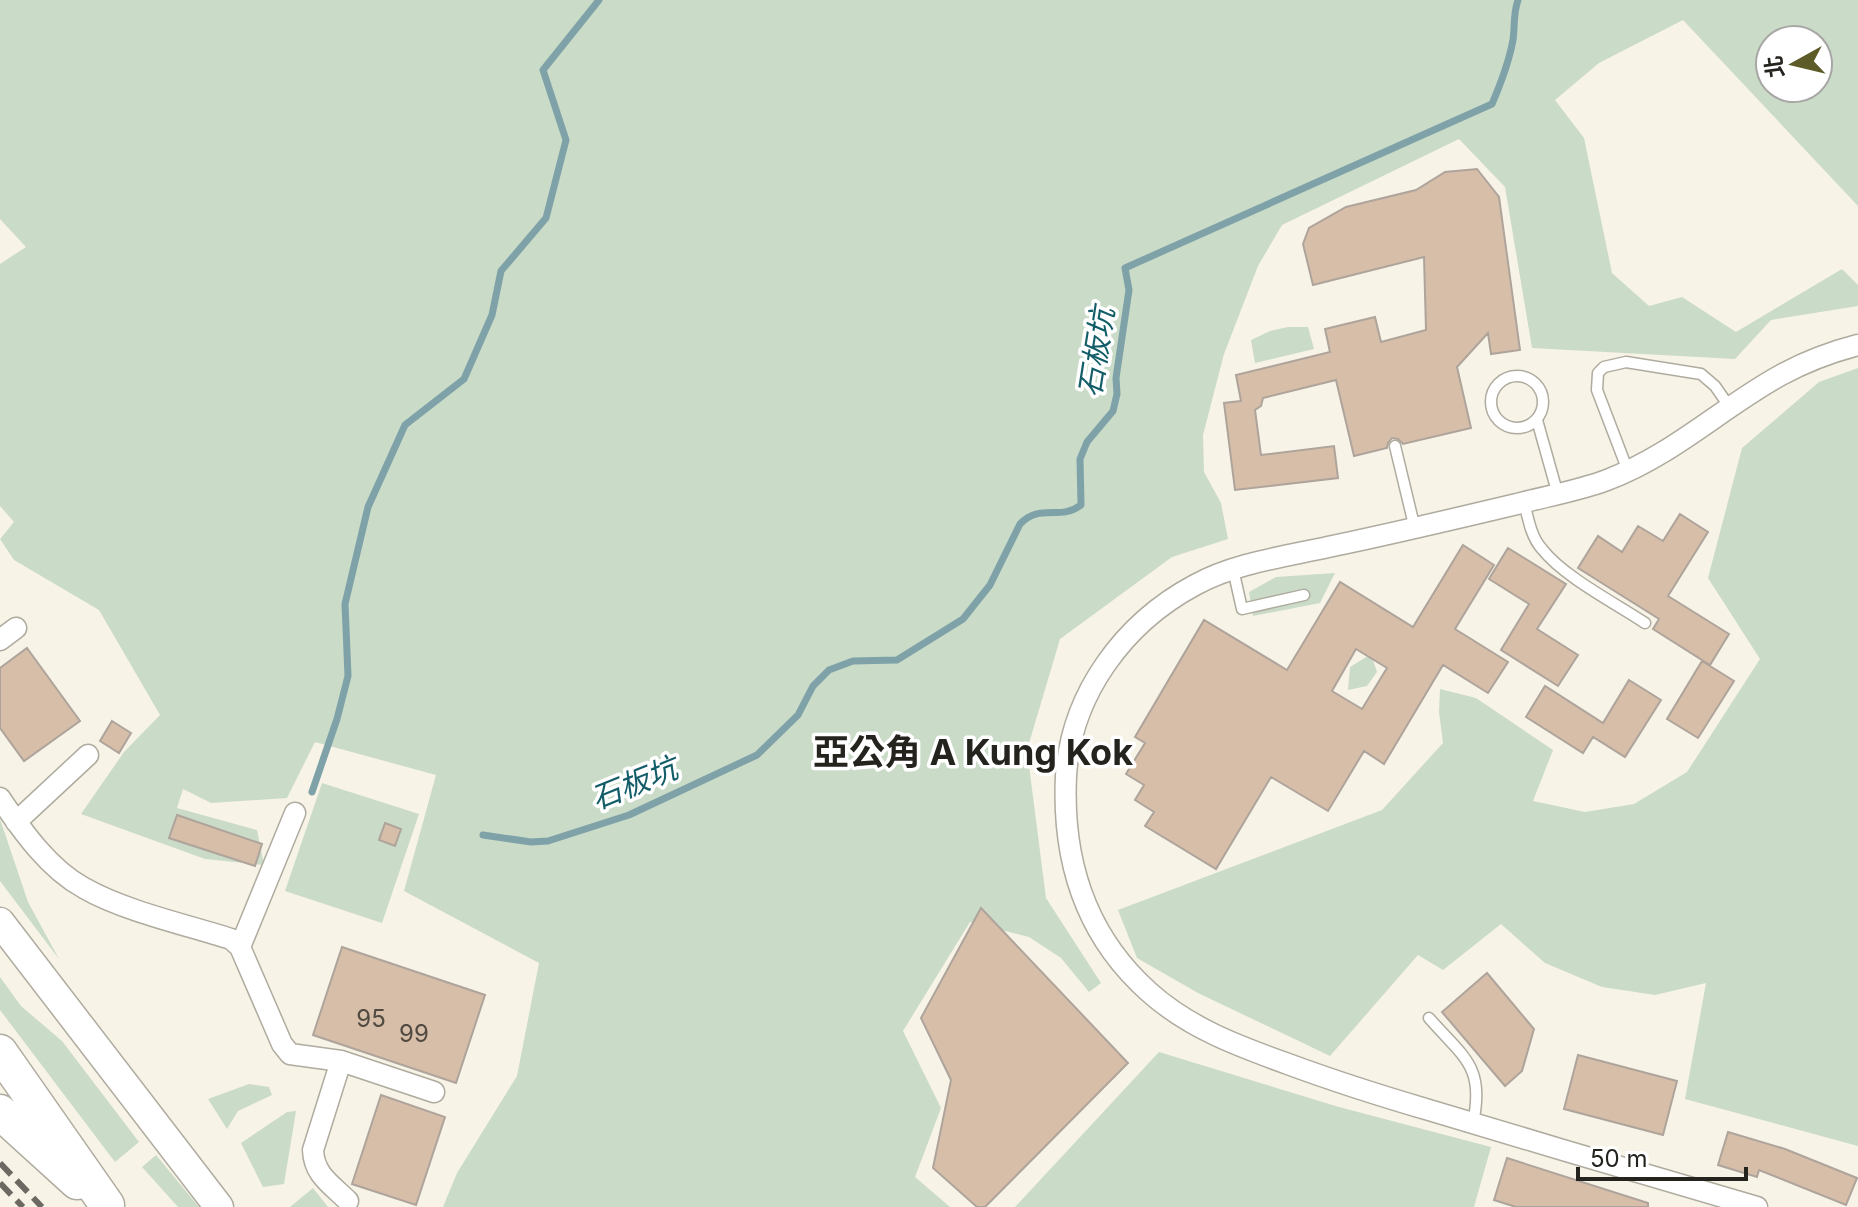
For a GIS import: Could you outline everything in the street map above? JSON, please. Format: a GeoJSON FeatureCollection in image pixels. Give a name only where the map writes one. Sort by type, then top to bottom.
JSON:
{"type":"FeatureCollection","features":[{"type":"Feature","properties":{"kind":"highway"},"geometry":{"type":"LineString","coordinates":[[0,1052],[108,1206]]}},
{"type":"Feature","properties":{"kind":"highway"},"geometry":{"type":"LineString","coordinates":[[0,1112],[53,1162],[108,1206]]}},
{"type":"Feature","properties":{"kind":"main road"},"geometry":{"type":"LineString","coordinates":[[0,922],[219,1207]]}},
{"type":"Feature","properties":{"kind":"street"},"geometry":{"type":"LineString","coordinates":[[1757,1207],[1349,1086],[1235,1045],[1190,1024],[1149,993],[1117,958],[1094,923],[1078,887],[1068,847],[1065,803],[1067,761],[1091,689],[1114,650],[1142,621],[1198,583],[1233,569],[1415,529],[1604,482],[1683,441],[1778,377],[1801,365],[1858,345]]}},
{"type":"Feature","properties":{"kind":"street"},"geometry":{"type":"LineString","coordinates":[[16,822],[88,755]]}},
{"type":"Feature","properties":{"kind":"street"},"geometry":{"type":"LineString","coordinates":[[0,798],[16,822],[49,859],[83,887],[108,899],[231,939],[240,947],[282,1044],[290,1054],[341,1061],[434,1092]]}},
{"type":"Feature","properties":{"kind":"street"},"geometry":{"type":"LineString","coordinates":[[240,947],[295,813]]}},
{"type":"Feature","properties":{"kind":"street"},"geometry":{"type":"LineString","coordinates":[[341,1061],[313,1150],[314,1164],[322,1176],[348,1201]]}},
{"type":"Feature","properties":{"kind":"lane"},"geometry":{"type":"LineString","coordinates":[[1628,471],[1597,390],[1598,373],[1604,367],[1626,362],[1701,374],[1715,386],[1731,409]]}},
{"type":"Feature","properties":{"kind":"lane"},"geometry":{"type":"LineString","coordinates":[[1537,420],[1522,428],[1504,426],[1493,413],[1491,404],[1495,387],[1509,377],[1517,376],[1533,381],[1543,395],[1542,412],[1537,420],[1558,495]]}},
{"type":"Feature","properties":{"kind":"lane"},"geometry":{"type":"LineString","coordinates":[[1395,446],[1415,529]]}},
{"type":"Feature","properties":{"kind":"lane"},"geometry":{"type":"LineString","coordinates":[[1524,502],[1540,548],[1559,566],[1645,623]]}},
{"type":"Feature","properties":{"kind":"lane"},"geometry":{"type":"LineString","coordinates":[[1233,569],[1242,609],[1304,595]]}},
{"type":"Feature","properties":{"kind":"lane"},"geometry":{"type":"LineString","coordinates":[[1429,1018],[1471,1067],[1478,1082],[1473,1123]]}},
{"type":"Feature","properties":{"kind":"green space"},"geometry":{"type":"Polygon","coordinates":[[[0,0],[1858,0],[1858,206],[1762,104],[1834,104],[1834,24],[1754,24],[1754,95],[1683,20],[1599,63],[1555,100],[1584,138],[1612,273],[1649,306],[1682,297],[1736,332],[1842,269],[1858,285],[1858,306],[1771,320],[1735,359],[1532,348],[1505,187],[1459,139],[1282,225],[1258,266],[1224,354],[1203,435],[1204,472],[1221,503],[1228,539],[1172,557],[1060,639],[1027,750],[1046,898],[1101,983],[1089,992],[1061,958],[1029,937],[970,922],[903,1031],[941,1108],[915,1177],[950,1207],[443,1207],[457,1173],[517,1076],[539,963],[404,891],[436,775],[315,742],[287,798],[211,803],[183,789],[177,808],[257,830],[264,865],[205,859],[81,814],[124,752],[160,715],[99,610],[14,560],[0,539],[14,522],[0,506],[0,264],[26,247],[0,219],[0,0]]]}},
{"type":"Feature","properties":{"kind":"green space"},"geometry":{"type":"Polygon","coordinates":[[[1288,327],[1308,327],[1314,349],[1255,363],[1251,340],[1288,327]]]}},
{"type":"Feature","properties":{"kind":"green space"},"geometry":{"type":"Polygon","coordinates":[[[1858,368],[1858,1146],[1685,1099],[1706,983],[1655,995],[1602,987],[1545,963],[1501,924],[1443,970],[1418,955],[1330,1056],[1198,993],[1137,958],[1118,910],[1382,810],[1443,743],[1440,689],[1476,698],[1553,750],[1533,801],[1585,812],[1634,804],[1687,772],[1760,659],[1708,578],[1742,448],[1819,382],[1858,368]]]}},
{"type":"Feature","properties":{"kind":"green space"},"geometry":{"type":"Polygon","coordinates":[[[1335,573],[1320,603],[1253,616],[1249,592],[1276,577],[1335,573]]]}},
{"type":"Feature","properties":{"kind":"green space"},"geometry":{"type":"Polygon","coordinates":[[[1371,654],[1377,672],[1367,686],[1348,690],[1350,667],[1371,654]]]}},
{"type":"Feature","properties":{"kind":"green space"},"geometry":{"type":"Polygon","coordinates":[[[322,783],[419,814],[382,923],[285,891],[322,783]]]}},
{"type":"Feature","properties":{"kind":"green space"},"geometry":{"type":"Polygon","coordinates":[[[0,819],[28,902],[59,959],[0,881],[0,819]]]}},
{"type":"Feature","properties":{"kind":"green space"},"geometry":{"type":"Polygon","coordinates":[[[0,977],[21,1006],[62,1041],[139,1142],[115,1162],[0,1010],[0,977]]]}},
{"type":"Feature","properties":{"kind":"green space"},"geometry":{"type":"Polygon","coordinates":[[[1159,1052],[1339,1107],[1491,1147],[1474,1207],[1015,1207],[1159,1052]]]}},
{"type":"Feature","properties":{"kind":"green space"},"geometry":{"type":"Polygon","coordinates":[[[249,1084],[269,1087],[272,1095],[238,1111],[227,1129],[208,1099],[249,1084]]]}},
{"type":"Feature","properties":{"kind":"green space"},"geometry":{"type":"Polygon","coordinates":[[[296,1111],[284,1184],[263,1187],[241,1143],[287,1112],[296,1111]]]}},
{"type":"Feature","properties":{"kind":"green space"},"geometry":{"type":"Polygon","coordinates":[[[156,1155],[199,1207],[178,1207],[142,1167],[156,1155]]]}},
{"type":"Feature","properties":{"kind":"green space"},"geometry":{"type":"Polygon","coordinates":[[[313,1188],[328,1207],[290,1207],[313,1188]]]}},
{"type":"Feature","properties":{"kind":"building"},"geometry":{"type":"Polygon","coordinates":[[[1477,169],[1499,197],[1520,350],[1491,354],[1488,333],[1457,367],[1471,428],[1403,444],[1392,438],[1387,448],[1354,456],[1336,380],[1263,398],[1261,406],[1255,410],[1261,455],[1334,446],[1338,478],[1235,490],[1224,403],[1241,401],[1236,375],[1330,352],[1325,329],[1375,317],[1381,342],[1426,330],[1424,257],[1313,285],[1303,244],[1309,228],[1346,207],[1416,190],[1445,172],[1477,169]]]}},
{"type":"Feature","properties":{"kind":"building"},"geometry":{"type":"Polygon","coordinates":[[[1680,514],[1708,532],[1668,596],[1729,634],[1710,665],[1653,629],[1659,619],[1578,568],[1598,536],[1622,552],[1638,526],[1663,541],[1680,514]]]}},
{"type":"Feature","properties":{"kind":"building"},"geometry":{"type":"Polygon","coordinates":[[[1463,545],[1494,565],[1455,629],[1508,662],[1488,693],[1443,665],[1384,764],[1364,751],[1328,811],[1271,777],[1216,869],[1145,826],[1154,812],[1135,800],[1144,785],[1126,774],[1145,743],[1135,737],[1204,620],[1287,670],[1340,582],[1413,627],[1463,545]],[[1356,649],[1332,691],[1362,709],[1387,668],[1356,649]]]}},
{"type":"Feature","properties":{"kind":"building"},"geometry":{"type":"Polygon","coordinates":[[[1508,548],[1566,584],[1537,629],[1578,655],[1558,686],[1501,650],[1529,604],[1489,579],[1508,548]]]}},
{"type":"Feature","properties":{"kind":"building"},"geometry":{"type":"Polygon","coordinates":[[[27,648],[80,721],[24,761],[0,728],[0,668],[27,648]]]}},
{"type":"Feature","properties":{"kind":"building"},"geometry":{"type":"Polygon","coordinates":[[[1702,661],[1734,681],[1698,738],[1667,719],[1702,661]]]}},
{"type":"Feature","properties":{"kind":"building"},"geometry":{"type":"Polygon","coordinates":[[[1629,680],[1661,700],[1625,757],[1593,737],[1583,753],[1526,717],[1545,686],[1603,723],[1629,680]]]}},
{"type":"Feature","properties":{"kind":"building"},"geometry":{"type":"Polygon","coordinates":[[[112,721],[131,733],[119,753],[100,741],[112,721]]]}},
{"type":"Feature","properties":{"kind":"building"},"geometry":{"type":"Polygon","coordinates":[[[177,815],[262,844],[255,866],[169,838],[177,815]]]}},
{"type":"Feature","properties":{"kind":"building"},"geometry":{"type":"Polygon","coordinates":[[[385,823],[401,829],[395,846],[379,840],[385,823]]]}},
{"type":"Feature","properties":{"kind":"building"},"geometry":{"type":"Polygon","coordinates":[[[981,908],[1128,1063],[985,1207],[977,1207],[933,1168],[951,1080],[921,1018],[981,908]]]}},
{"type":"Feature","properties":{"kind":"building"},"geometry":{"type":"Polygon","coordinates":[[[342,947],[485,995],[456,1083],[313,1035],[342,947]]]}},
{"type":"Feature","properties":{"kind":"building"},"geometry":{"type":"Polygon","coordinates":[[[1487,973],[1534,1029],[1522,1071],[1505,1086],[1442,1012],[1487,973]]]}},
{"type":"Feature","properties":{"kind":"building"},"geometry":{"type":"Polygon","coordinates":[[[1578,1055],[1677,1081],[1663,1135],[1564,1109],[1578,1055]]]}},
{"type":"Feature","properties":{"kind":"building"},"geometry":{"type":"Polygon","coordinates":[[[381,1095],[445,1117],[416,1205],[352,1184],[381,1095]]]}},
{"type":"Feature","properties":{"kind":"building"},"geometry":{"type":"Polygon","coordinates":[[[1728,1132],[1785,1149],[1857,1178],[1846,1205],[1759,1170],[1757,1177],[1718,1165],[1728,1132]]]}},
{"type":"Feature","properties":{"kind":"building"},"geometry":{"type":"Polygon","coordinates":[[[1507,1158],[1648,1203],[1648,1207],[1516,1207],[1494,1200],[1507,1158]]]}},
{"type":"Feature","properties":{"kind":"waterway"},"geometry":{"type":"LineString","coordinates":[[312,792],[348,676],[345,604],[368,507],[405,425],[464,379],[492,315],[501,271],[546,218],[566,140],[543,70],[599,0]]}},
{"type":"Feature","properties":{"kind":"waterway","name":"石板坑"},"geometry":{"type":"LineString","coordinates":[[483,835],[531,842],[548,841],[629,815],[757,755],[798,715],[813,686],[829,670],[853,661],[897,660],[963,619],[990,585],[1020,524],[1035,514],[1065,512],[1081,505],[1080,459],[1087,442],[1113,411],[1117,394],[1116,378],[1129,290],[1125,268],[1492,104],[1509,56],[1518,0]]}},
{"type":"Feature","properties":{"kind":"railway"},"geometry":{"type":"LineString","coordinates":[[0,1163],[42,1207]]}},
{"type":"Feature","properties":{"kind":"railway"},"geometry":{"type":"LineString","coordinates":[[0,1183],[23,1207]]}},
{"type":"Feature","properties":{"kind":"district","name":"亞公角 A Kung Kok"},"geometry":{"type":"Point","coordinates":[973,752]}}]}
